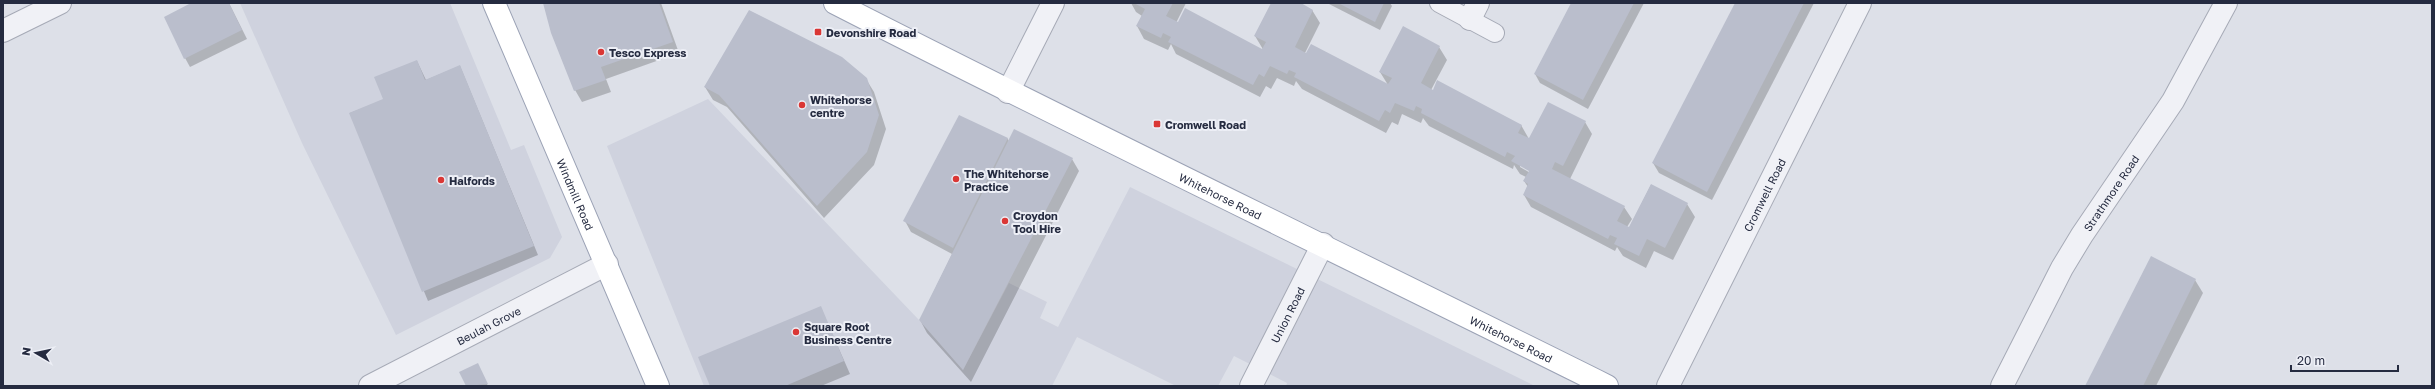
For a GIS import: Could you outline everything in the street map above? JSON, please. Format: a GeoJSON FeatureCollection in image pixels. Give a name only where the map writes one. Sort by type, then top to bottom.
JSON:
{"type":"FeatureCollection","features":[{"type":"Feature","properties":{"kind":"main road","name":"Windmill Road"},"geometry":{"type":"LineString","coordinates":[[494,3],[658,386]]}},
{"type":"Feature","properties":{"kind":"main road","name":"Whitehorse Road"},"geometry":{"type":"LineString","coordinates":[[835,3],[1008,92],[1323,244],[1607,386]]}},
{"type":"Feature","properties":{"kind":"street"},"geometry":{"type":"LineString","coordinates":[[3,31],[60,3]]}},
{"type":"Feature","properties":{"kind":"street"},"geometry":{"type":"LineString","coordinates":[[1008,92],[1053,3]]}},
{"type":"Feature","properties":{"kind":"street","name":"Cromwell Road"},"geometry":{"type":"LineString","coordinates":[[1668,386],[1860,3]]}},
{"type":"Feature","properties":{"kind":"street","name":"Strathmore Road"},"geometry":{"type":"LineString","coordinates":[[2002,386],[2066,262],[2173,101],[2226,3]]}},
{"type":"Feature","properties":{"kind":"street","name":"Union Road"},"geometry":{"type":"LineString","coordinates":[[1251,386],[1323,244]]}},
{"type":"Feature","properties":{"kind":"street","name":"Beulah Grove"},"geometry":{"type":"LineString","coordinates":[[370,386],[607,264]]}},
{"type":"Feature","properties":{"kind":"lane"},"geometry":{"type":"LineString","coordinates":[[1439,3],[1474,11],[1495,33]]}},
{"type":"Feature","properties":{"kind":"shaded area"},"geometry":{"type":"Polygon","coordinates":[[[240,3],[450,3],[511,150],[524,145],[562,237],[550,258],[396,335],[302,143],[240,3]]]}},
{"type":"Feature","properties":{"kind":"shaded area"},"geometry":{"type":"Polygon","coordinates":[[[708,99],[919,320],[963,370],[1009,283],[1047,302],[1040,318],[1058,327],[1130,187],[1535,386],[1286,386],[1287,383],[1234,356],[1218,386],[1176,386],[1077,337],[1052,386],[704,386],[607,146],[708,99]]]}},
{"type":"Feature","properties":{"kind":"building"},"geometry":{"type":"Polygon","coordinates":[[[191,3],[229,3],[242,30],[184,59],[164,17],[191,3]]]}},
{"type":"Feature","properties":{"kind":"building","name":"Tesco Express"},"geometry":{"type":"Polygon","coordinates":[[[543,3],[659,3],[673,42],[601,67],[606,80],[574,91],[551,33],[543,3]]]}},
{"type":"Feature","properties":{"kind":"building"},"geometry":{"type":"Polygon","coordinates":[[[1134,3],[1173,3],[1166,16],[1178,22],[1185,8],[1262,49],[1266,42],[1254,36],[1271,3],[1301,3],[1313,10],[1295,47],[1306,53],[1311,44],[1388,84],[1392,78],[1379,72],[1403,26],[1440,46],[1421,83],[1433,90],[1437,80],[1522,125],[1518,133],[1529,138],[1548,102],[1586,121],[1563,166],[1555,162],[1552,169],[1625,206],[1617,221],[1629,227],[1651,184],[1688,203],[1665,248],[1647,239],[1639,256],[1614,244],[1617,238],[1610,235],[1608,239],[1523,195],[1528,184],[1523,181],[1529,171],[1511,161],[1515,156],[1507,152],[1505,157],[1421,113],[1422,109],[1416,106],[1414,111],[1395,103],[1390,113],[1385,110],[1379,121],[1294,77],[1296,73],[1289,70],[1287,74],[1270,66],[1264,77],[1259,74],[1253,85],[1168,42],[1171,37],[1163,33],[1161,38],[1136,26],[1145,9],[1134,3]]]}},
{"type":"Feature","properties":{"kind":"building"},"geometry":{"type":"Polygon","coordinates":[[[1338,3],[1384,3],[1375,22],[1338,3]]]}},
{"type":"Feature","properties":{"kind":"building"},"geometry":{"type":"Polygon","coordinates":[[[1571,3],[1634,3],[1583,100],[1534,74],[1571,3]]]}},
{"type":"Feature","properties":{"kind":"building"},"geometry":{"type":"Polygon","coordinates":[[[1735,3],[1804,3],[1707,192],[1652,163],[1735,3]]]}},
{"type":"Feature","properties":{"kind":"building","name":"Whitehorse centre"},"geometry":{"type":"Polygon","coordinates":[[[749,10],[842,57],[867,78],[879,115],[867,152],[817,206],[719,95],[704,87],[749,10]]]}},
{"type":"Feature","properties":{"kind":"building","name":"Halfords"},"geometry":{"type":"Polygon","coordinates":[[[417,60],[425,80],[460,65],[534,246],[422,292],[349,113],[383,99],[374,77],[417,60]]]}},
{"type":"Feature","properties":{"kind":"building","name":"The Whitehorse Practice"},"geometry":{"type":"Polygon","coordinates":[[[959,115],[1008,138],[953,248],[903,221],[959,115]]]}},
{"type":"Feature","properties":{"kind":"building","name":"Croydon Tool Hire"},"geometry":{"type":"Polygon","coordinates":[[[1014,129],[1073,158],[963,370],[919,320],[1014,129]]]}},
{"type":"Feature","properties":{"kind":"building"},"geometry":{"type":"Polygon","coordinates":[[[2151,256],[2196,279],[2143,386],[2085,386],[2151,256]]]}},
{"type":"Feature","properties":{"kind":"building","name":"Square Root Business Centre"},"geometry":{"type":"Polygon","coordinates":[[[821,306],[844,361],[785,386],[710,386],[698,357],[821,306]]]}},
{"type":"Feature","properties":{"kind":"building"},"geometry":{"type":"Polygon","coordinates":[[[478,363],[488,384],[466,386],[459,372],[478,363]]]}},
{"type":"Feature","properties":{"kind":"place","name":"Devonshire Road"},"geometry":{"type":"Point","coordinates":[818,32]}},
{"type":"Feature","properties":{"kind":"place","name":"Tesco Express"},"geometry":{"type":"Point","coordinates":[601,52]}},
{"type":"Feature","properties":{"kind":"place","name":"Whitehorse centre"},"geometry":{"type":"Point","coordinates":[802,105]}},
{"type":"Feature","properties":{"kind":"place","name":"Cromwell Road"},"geometry":{"type":"Point","coordinates":[1157,124]}},
{"type":"Feature","properties":{"kind":"place","name":"The Whitehorse Practice"},"geometry":{"type":"Point","coordinates":[956,179]}},
{"type":"Feature","properties":{"kind":"place","name":"Halfords"},"geometry":{"type":"Point","coordinates":[441,180]}},
{"type":"Feature","properties":{"kind":"place","name":"Croydon Tool Hire"},"geometry":{"type":"Point","coordinates":[1005,221]}},
{"type":"Feature","properties":{"kind":"place","name":"Square Root Business Centre"},"geometry":{"type":"Point","coordinates":[796,332]}}]}
